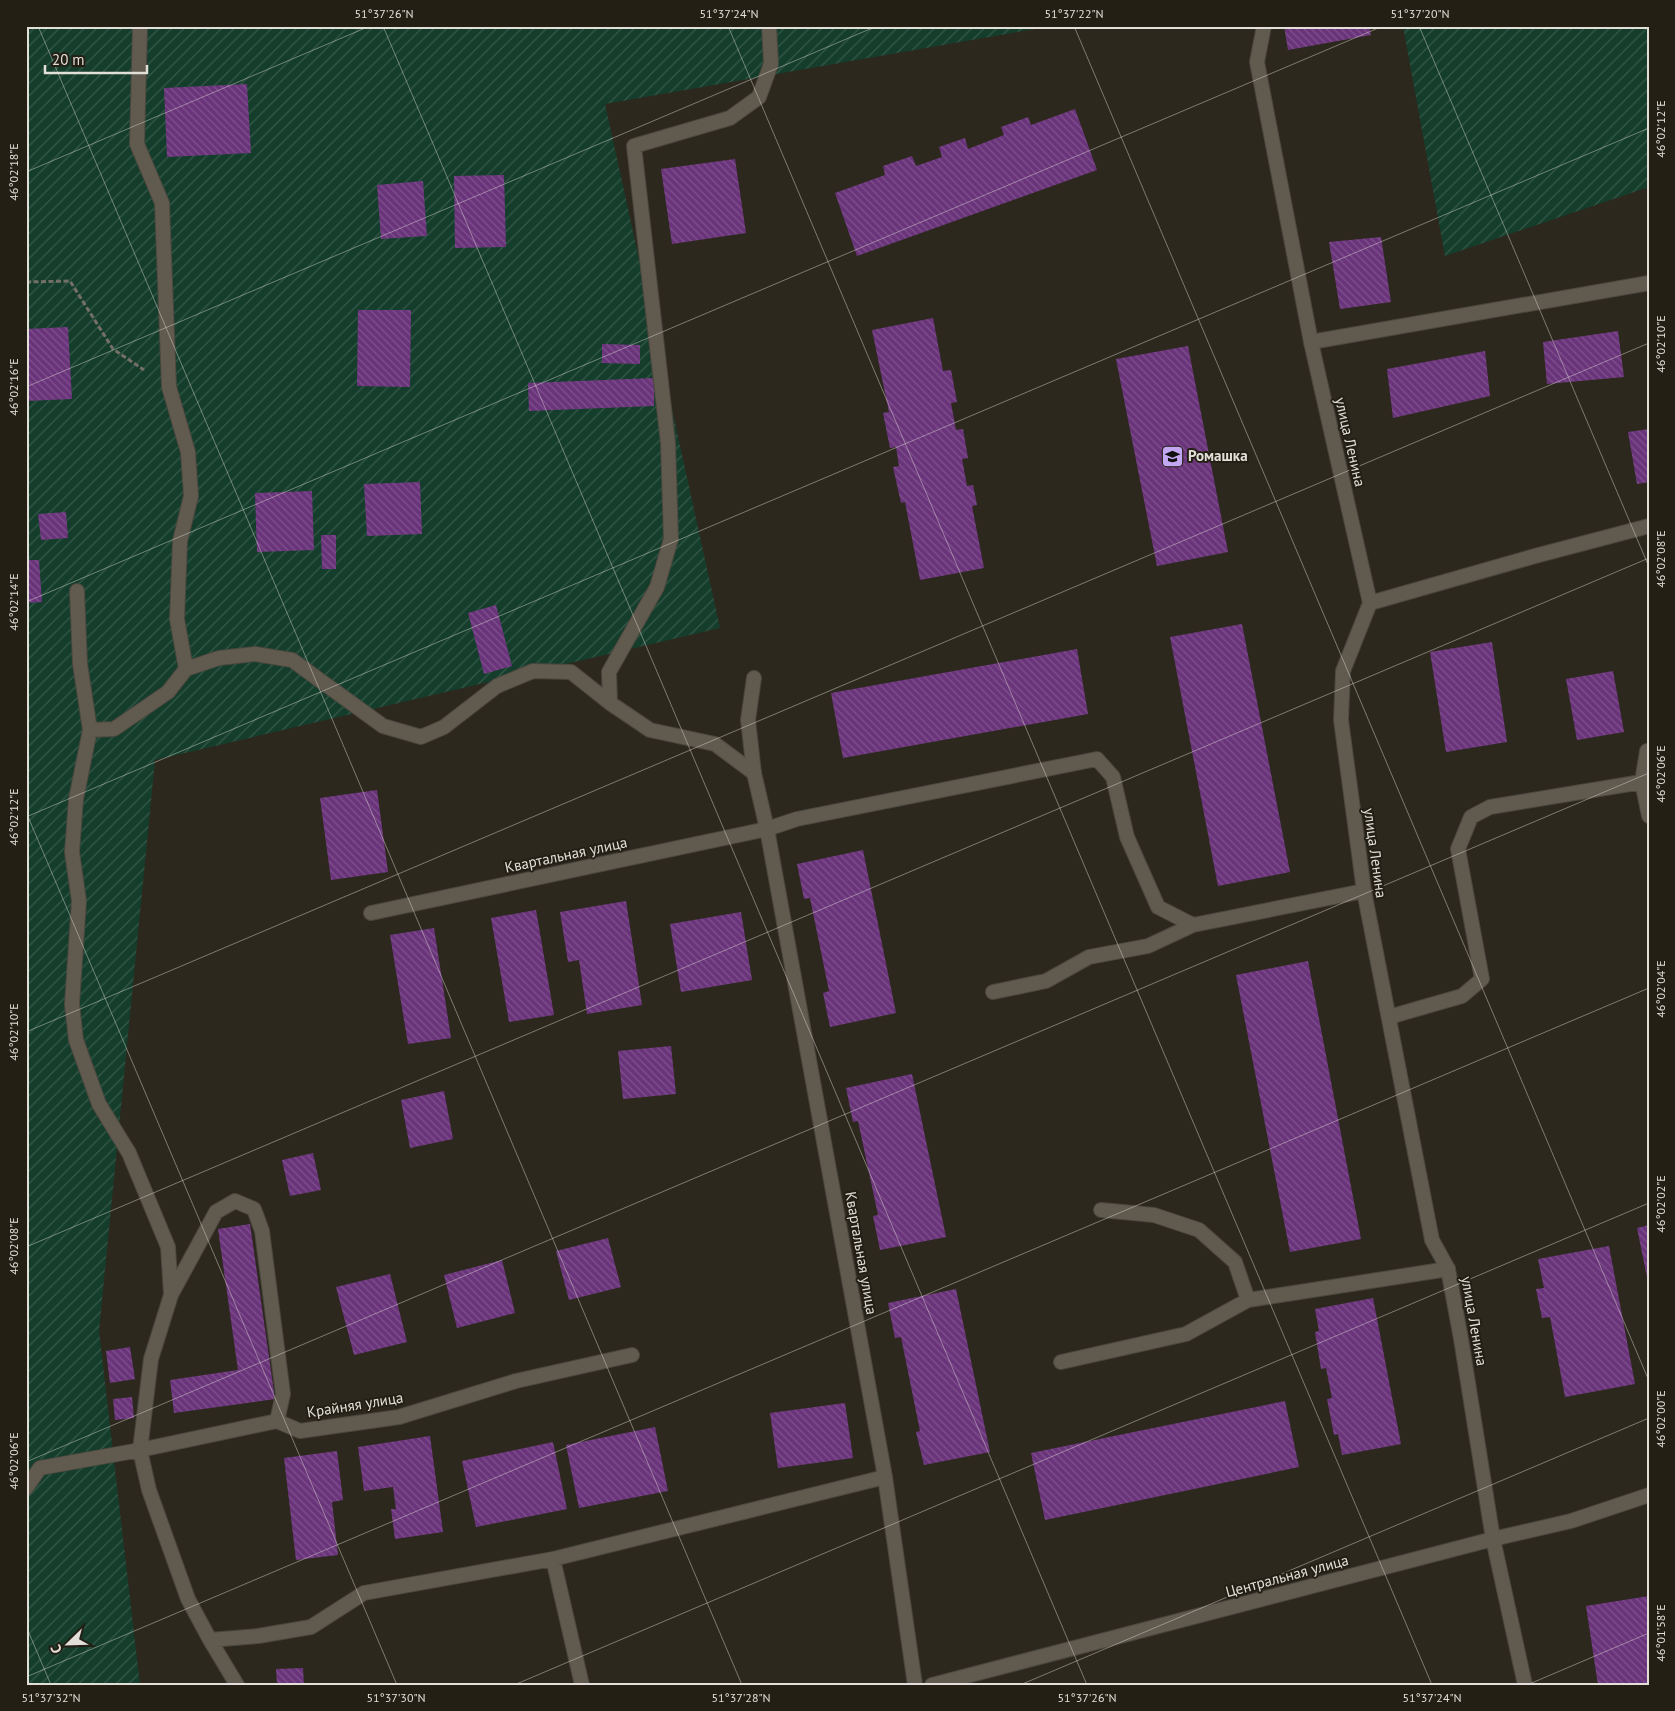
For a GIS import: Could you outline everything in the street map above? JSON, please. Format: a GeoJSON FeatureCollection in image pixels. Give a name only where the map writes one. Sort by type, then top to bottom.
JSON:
{"type":"FeatureCollection","features":[{"type":"Feature","properties":{"kind":"street"},"geometry":{"type":"LineString","coordinates":[[140,26],[137,144],[162,203],[169,387],[188,452],[192,496],[180,540],[177,619],[186,669]]}},
{"type":"Feature","properties":{"kind":"street"},"geometry":{"type":"LineString","coordinates":[[610,703],[609,672],[656,587],[671,539],[668,443],[634,146],[730,118],[760,97],[771,64],[769,26]]}},
{"type":"Feature","properties":{"kind":"street","name":"улица Ленина"},"geometry":{"type":"LineString","coordinates":[[1264,26],[1257,62],[1311,342],[1370,604],[1343,671],[1341,720],[1364,891],[1432,1240],[1448,1269],[1493,1539],[1525,1685]]}},
{"type":"Feature","properties":{"kind":"street"},"geometry":{"type":"LineString","coordinates":[[1311,342],[1649,283]]}},
{"type":"Feature","properties":{"kind":"street"},"geometry":{"type":"LineString","coordinates":[[1370,604],[1535,556],[1649,526]]}},
{"type":"Feature","properties":{"kind":"street"},"geometry":{"type":"LineString","coordinates":[[77,591],[80,664],[90,730],[76,799],[72,852],[79,901],[72,1004],[76,1040],[99,1104],[129,1153],[168,1247],[171,1295]]}},
{"type":"Feature","properties":{"kind":"street"},"geometry":{"type":"LineString","coordinates":[[90,730],[114,728],[168,692],[186,669],[220,658],[255,654],[292,660],[383,726],[421,737],[444,727],[497,686],[533,671],[571,672],[610,703],[650,730],[715,744],[754,773]]}},
{"type":"Feature","properties":{"kind":"street","name":"Квартальная улица"},"geometry":{"type":"LineString","coordinates":[[754,678],[748,720],[754,773],[767,829],[885,1477],[915,1685]]}},
{"type":"Feature","properties":{"kind":"street"},"geometry":{"type":"LineString","coordinates":[[1647,751],[1642,782],[1649,816]]}},
{"type":"Feature","properties":{"kind":"street"},"geometry":{"type":"LineString","coordinates":[[767,829],[797,819],[1097,759],[1113,777],[1127,837],[1158,907],[1193,925]]}},
{"type":"Feature","properties":{"kind":"street"},"geometry":{"type":"LineString","coordinates":[[1389,1018],[1462,996],[1482,979],[1458,849],[1472,817],[1490,806],[1642,782]]}},
{"type":"Feature","properties":{"kind":"street","name":"Квартальная улица"},"geometry":{"type":"LineString","coordinates":[[371,913],[767,829]]}},
{"type":"Feature","properties":{"kind":"street"},"geometry":{"type":"LineString","coordinates":[[993,992],[1046,981],[1089,957],[1148,946],[1193,925],[1364,891]]}},
{"type":"Feature","properties":{"kind":"street"},"geometry":{"type":"LineString","coordinates":[[26,1488],[40,1468],[140,1450],[277,1421],[283,1394],[262,1231],[254,1209],[236,1201],[216,1212],[171,1295],[151,1359],[140,1450],[149,1490],[188,1599],[237,1685]]}},
{"type":"Feature","properties":{"kind":"street"},"geometry":{"type":"LineString","coordinates":[[1101,1210],[1154,1214],[1199,1230],[1235,1262],[1248,1300]]}},
{"type":"Feature","properties":{"kind":"street"},"geometry":{"type":"LineString","coordinates":[[1061,1362],[1186,1334],[1248,1300],[1448,1269]]}},
{"type":"Feature","properties":{"kind":"street","name":"Крайняя улица"},"geometry":{"type":"LineString","coordinates":[[277,1421],[300,1430],[399,1417],[516,1381],[632,1355]]}},
{"type":"Feature","properties":{"kind":"street"},"geometry":{"type":"LineString","coordinates":[[210,1640],[258,1636],[311,1627],[364,1593],[553,1559],[885,1477]]}},
{"type":"Feature","properties":{"kind":"street","name":"Центральная улица"},"geometry":{"type":"LineString","coordinates":[[932,1685],[1493,1539],[1571,1521],[1649,1495]]}},
{"type":"Feature","properties":{"kind":"street"},"geometry":{"type":"LineString","coordinates":[[553,1559],[582,1685]]}},
{"type":"Feature","properties":{"kind":"path"},"geometry":{"type":"LineString","coordinates":[[26,282],[70,281],[113,349],[169,387]]}},
{"type":"Feature","properties":{"kind":"green space"},"geometry":{"type":"Polygon","coordinates":[[[26,26],[1052,26],[605,104],[720,628],[155,760],[99,1331],[140,1685],[26,1685],[26,26]]]}},
{"type":"Feature","properties":{"kind":"green space"},"geometry":{"type":"Polygon","coordinates":[[[1403,26],[1649,26],[1649,187],[1445,256],[1403,26]]]}},
{"type":"Feature","properties":{"kind":"building"},"geometry":{"type":"Polygon","coordinates":[[[1284,26],[1369,26],[1371,35],[1288,50],[1284,26]]]}},
{"type":"Feature","properties":{"kind":"building"},"geometry":{"type":"Polygon","coordinates":[[[247,84],[251,153],[167,157],[164,88],[247,84]]]}},
{"type":"Feature","properties":{"kind":"building"},"geometry":{"type":"Polygon","coordinates":[[[1075,109],[1097,170],[857,256],[835,193],[885,175],[883,166],[912,156],[916,166],[942,157],[939,147],[965,138],[968,149],[1004,135],[1001,127],[1028,117],[1031,125],[1075,109]]]}},
{"type":"Feature","properties":{"kind":"building"},"geometry":{"type":"Polygon","coordinates":[[[735,159],[746,233],[672,244],[661,169],[735,159]]]}},
{"type":"Feature","properties":{"kind":"building"},"geometry":{"type":"Polygon","coordinates":[[[504,175],[506,247],[455,248],[454,176],[504,175]]]}},
{"type":"Feature","properties":{"kind":"building"},"geometry":{"type":"Polygon","coordinates":[[[423,181],[427,236],[381,239],[377,185],[423,181]]]}},
{"type":"Feature","properties":{"kind":"building"},"geometry":{"type":"Polygon","coordinates":[[[1381,237],[1391,302],[1340,309],[1329,242],[1381,237]]]}},
{"type":"Feature","properties":{"kind":"building"},"geometry":{"type":"Polygon","coordinates":[[[358,310],[411,310],[410,387],[357,386],[358,310]]]}},
{"type":"Feature","properties":{"kind":"building"},"geometry":{"type":"Polygon","coordinates":[[[933,318],[943,371],[951,370],[957,402],[951,403],[956,430],[963,429],[968,458],[962,459],[967,486],[973,485],[977,505],[972,506],[984,568],[920,580],[905,502],[901,503],[893,467],[899,466],[896,447],[890,448],[883,413],[889,412],[872,330],[933,318]]]}},
{"type":"Feature","properties":{"kind":"building"},"geometry":{"type":"Polygon","coordinates":[[[68,327],[72,399],[26,401],[26,329],[68,327]]]}},
{"type":"Feature","properties":{"kind":"building"},"geometry":{"type":"Polygon","coordinates":[[[1618,331],[1624,377],[1547,384],[1543,342],[1618,331]]]}},
{"type":"Feature","properties":{"kind":"building"},"geometry":{"type":"Polygon","coordinates":[[[602,344],[640,345],[640,364],[602,363],[602,344]]]}},
{"type":"Feature","properties":{"kind":"building","name":"Ромашка"},"geometry":{"type":"Polygon","coordinates":[[[1188,346],[1228,552],[1157,566],[1116,359],[1188,346]]]}},
{"type":"Feature","properties":{"kind":"building"},"geometry":{"type":"Polygon","coordinates":[[[1485,351],[1490,396],[1393,418],[1387,369],[1485,351]]]}},
{"type":"Feature","properties":{"kind":"building"},"geometry":{"type":"Polygon","coordinates":[[[654,378],[654,406],[529,411],[528,383],[654,378]]]}},
{"type":"Feature","properties":{"kind":"building"},"geometry":{"type":"Polygon","coordinates":[[[1649,429],[1649,482],[1637,484],[1628,432],[1649,429]]]}},
{"type":"Feature","properties":{"kind":"building"},"geometry":{"type":"Polygon","coordinates":[[[420,482],[422,534],[367,536],[364,484],[420,482]]]}},
{"type":"Feature","properties":{"kind":"building"},"geometry":{"type":"Polygon","coordinates":[[[312,491],[314,550],[257,552],[255,493],[312,491]]]}},
{"type":"Feature","properties":{"kind":"building"},"geometry":{"type":"Polygon","coordinates":[[[66,512],[68,538],[41,540],[38,514],[66,512]]]}},
{"type":"Feature","properties":{"kind":"building"},"geometry":{"type":"Polygon","coordinates":[[[321,535],[336,535],[336,569],[322,569],[321,535]]]}},
{"type":"Feature","properties":{"kind":"building"},"geometry":{"type":"Polygon","coordinates":[[[26,560],[39,560],[42,602],[26,603],[26,560]]]}},
{"type":"Feature","properties":{"kind":"building"},"geometry":{"type":"Polygon","coordinates":[[[496,605],[512,666],[484,674],[468,613],[496,605]]]}},
{"type":"Feature","properties":{"kind":"building"},"geometry":{"type":"Polygon","coordinates":[[[1242,624],[1290,872],[1218,886],[1170,637],[1242,624]]]}},
{"type":"Feature","properties":{"kind":"building"},"geometry":{"type":"Polygon","coordinates":[[[1492,642],[1507,742],[1446,752],[1430,652],[1492,642]]]}},
{"type":"Feature","properties":{"kind":"building"},"geometry":{"type":"Polygon","coordinates":[[[1077,649],[1088,714],[843,758],[831,693],[1077,649]]]}},
{"type":"Feature","properties":{"kind":"building"},"geometry":{"type":"Polygon","coordinates":[[[1613,671],[1624,732],[1577,740],[1566,679],[1613,671]]]}},
{"type":"Feature","properties":{"kind":"building"},"geometry":{"type":"Polygon","coordinates":[[[377,790],[388,872],[331,880],[320,798],[377,790]]]}},
{"type":"Feature","properties":{"kind":"building"},"geometry":{"type":"Polygon","coordinates":[[[863,850],[896,1013],[830,1027],[823,993],[829,991],[810,898],[804,899],[797,864],[863,850]]]}},
{"type":"Feature","properties":{"kind":"building"},"geometry":{"type":"Polygon","coordinates":[[[626,901],[642,1005],[587,1014],[579,960],[568,962],[560,912],[626,901]]]}},
{"type":"Feature","properties":{"kind":"building"},"geometry":{"type":"Polygon","coordinates":[[[536,910],[554,1015],[509,1022],[491,918],[536,910]]]}},
{"type":"Feature","properties":{"kind":"building"},"geometry":{"type":"Polygon","coordinates":[[[741,912],[752,980],[681,992],[670,924],[741,912]]]}},
{"type":"Feature","properties":{"kind":"building"},"geometry":{"type":"Polygon","coordinates":[[[434,928],[451,1038],[408,1044],[390,935],[434,928]]]}},
{"type":"Feature","properties":{"kind":"building"},"geometry":{"type":"Polygon","coordinates":[[[1308,961],[1361,1239],[1290,1252],[1236,975],[1308,961]]]}},
{"type":"Feature","properties":{"kind":"building"},"geometry":{"type":"Polygon","coordinates":[[[671,1046],[676,1094],[623,1099],[618,1051],[671,1046]]]}},
{"type":"Feature","properties":{"kind":"building"},"geometry":{"type":"Polygon","coordinates":[[[912,1074],[946,1237],[880,1250],[873,1216],[878,1215],[858,1121],[853,1122],[846,1088],[912,1074]]]}},
{"type":"Feature","properties":{"kind":"building"},"geometry":{"type":"Polygon","coordinates":[[[444,1091],[453,1139],[410,1148],[401,1100],[444,1091]]]}},
{"type":"Feature","properties":{"kind":"building"},"geometry":{"type":"Polygon","coordinates":[[[313,1153],[321,1190],[290,1196],[282,1160],[313,1153]]]}},
{"type":"Feature","properties":{"kind":"building"},"geometry":{"type":"Polygon","coordinates":[[[250,1224],[275,1399],[174,1413],[170,1380],[238,1370],[218,1229],[250,1224]]]}},
{"type":"Feature","properties":{"kind":"building"},"geometry":{"type":"Polygon","coordinates":[[[1649,1225],[1649,1282],[1648,1282],[1637,1228],[1649,1225]]]}},
{"type":"Feature","properties":{"kind":"building"},"geometry":{"type":"Polygon","coordinates":[[[608,1238],[621,1287],[569,1300],[556,1251],[608,1238]]]}},
{"type":"Feature","properties":{"kind":"building"},"geometry":{"type":"Polygon","coordinates":[[[1609,1246],[1635,1384],[1565,1397],[1550,1317],[1542,1318],[1536,1289],[1544,1288],[1538,1259],[1609,1246]]]}},
{"type":"Feature","properties":{"kind":"building"},"geometry":{"type":"Polygon","coordinates":[[[502,1260],[515,1313],[457,1328],[444,1275],[502,1260]]]}},
{"type":"Feature","properties":{"kind":"building"},"geometry":{"type":"Polygon","coordinates":[[[390,1274],[407,1342],[354,1355],[336,1287],[390,1274]]]}},
{"type":"Feature","properties":{"kind":"building"},"geometry":{"type":"Polygon","coordinates":[[[956,1289],[990,1452],[924,1465],[916,1432],[920,1431],[901,1337],[895,1338],[888,1303],[956,1289]]]}},
{"type":"Feature","properties":{"kind":"building"},"geometry":{"type":"Polygon","coordinates":[[[1373,1298],[1401,1444],[1342,1455],[1338,1434],[1334,1435],[1327,1399],[1332,1398],[1326,1368],[1321,1369],[1315,1332],[1319,1331],[1315,1309],[1373,1298]]]}},
{"type":"Feature","properties":{"kind":"building"},"geometry":{"type":"Polygon","coordinates":[[[130,1347],[135,1379],[110,1383],[106,1351],[130,1347]]]}},
{"type":"Feature","properties":{"kind":"building"},"geometry":{"type":"Polygon","coordinates":[[[132,1397],[134,1418],[115,1420],[113,1399],[132,1397]]]}},
{"type":"Feature","properties":{"kind":"building"},"geometry":{"type":"Polygon","coordinates":[[[1285,1401],[1299,1467],[1045,1520],[1031,1453],[1285,1401]]]}},
{"type":"Feature","properties":{"kind":"building"},"geometry":{"type":"Polygon","coordinates":[[[845,1403],[853,1458],[778,1468],[770,1413],[845,1403]]]}},
{"type":"Feature","properties":{"kind":"building"},"geometry":{"type":"Polygon","coordinates":[[[655,1427],[668,1491],[579,1508],[566,1445],[655,1427]]]}},
{"type":"Feature","properties":{"kind":"building"},"geometry":{"type":"Polygon","coordinates":[[[430,1436],[443,1532],[395,1539],[391,1509],[396,1509],[393,1487],[364,1491],[358,1447],[430,1436]]]}},
{"type":"Feature","properties":{"kind":"building"},"geometry":{"type":"Polygon","coordinates":[[[553,1442],[567,1509],[476,1527],[462,1461],[553,1442]]]}},
{"type":"Feature","properties":{"kind":"building"},"geometry":{"type":"Polygon","coordinates":[[[337,1451],[343,1500],[332,1502],[338,1555],[296,1560],[284,1458],[337,1451]]]}},
{"type":"Feature","properties":{"kind":"building"},"geometry":{"type":"Polygon","coordinates":[[[1649,1596],[1649,1685],[1598,1685],[1586,1606],[1649,1596]]]}},
{"type":"Feature","properties":{"kind":"building"},"geometry":{"type":"Polygon","coordinates":[[[303,1668],[304,1685],[277,1685],[276,1669],[303,1668]]]}},
{"type":"Feature","properties":{"kind":"place","name":"Ромашка"},"geometry":{"type":"Point","coordinates":[1172,456]}}]}
